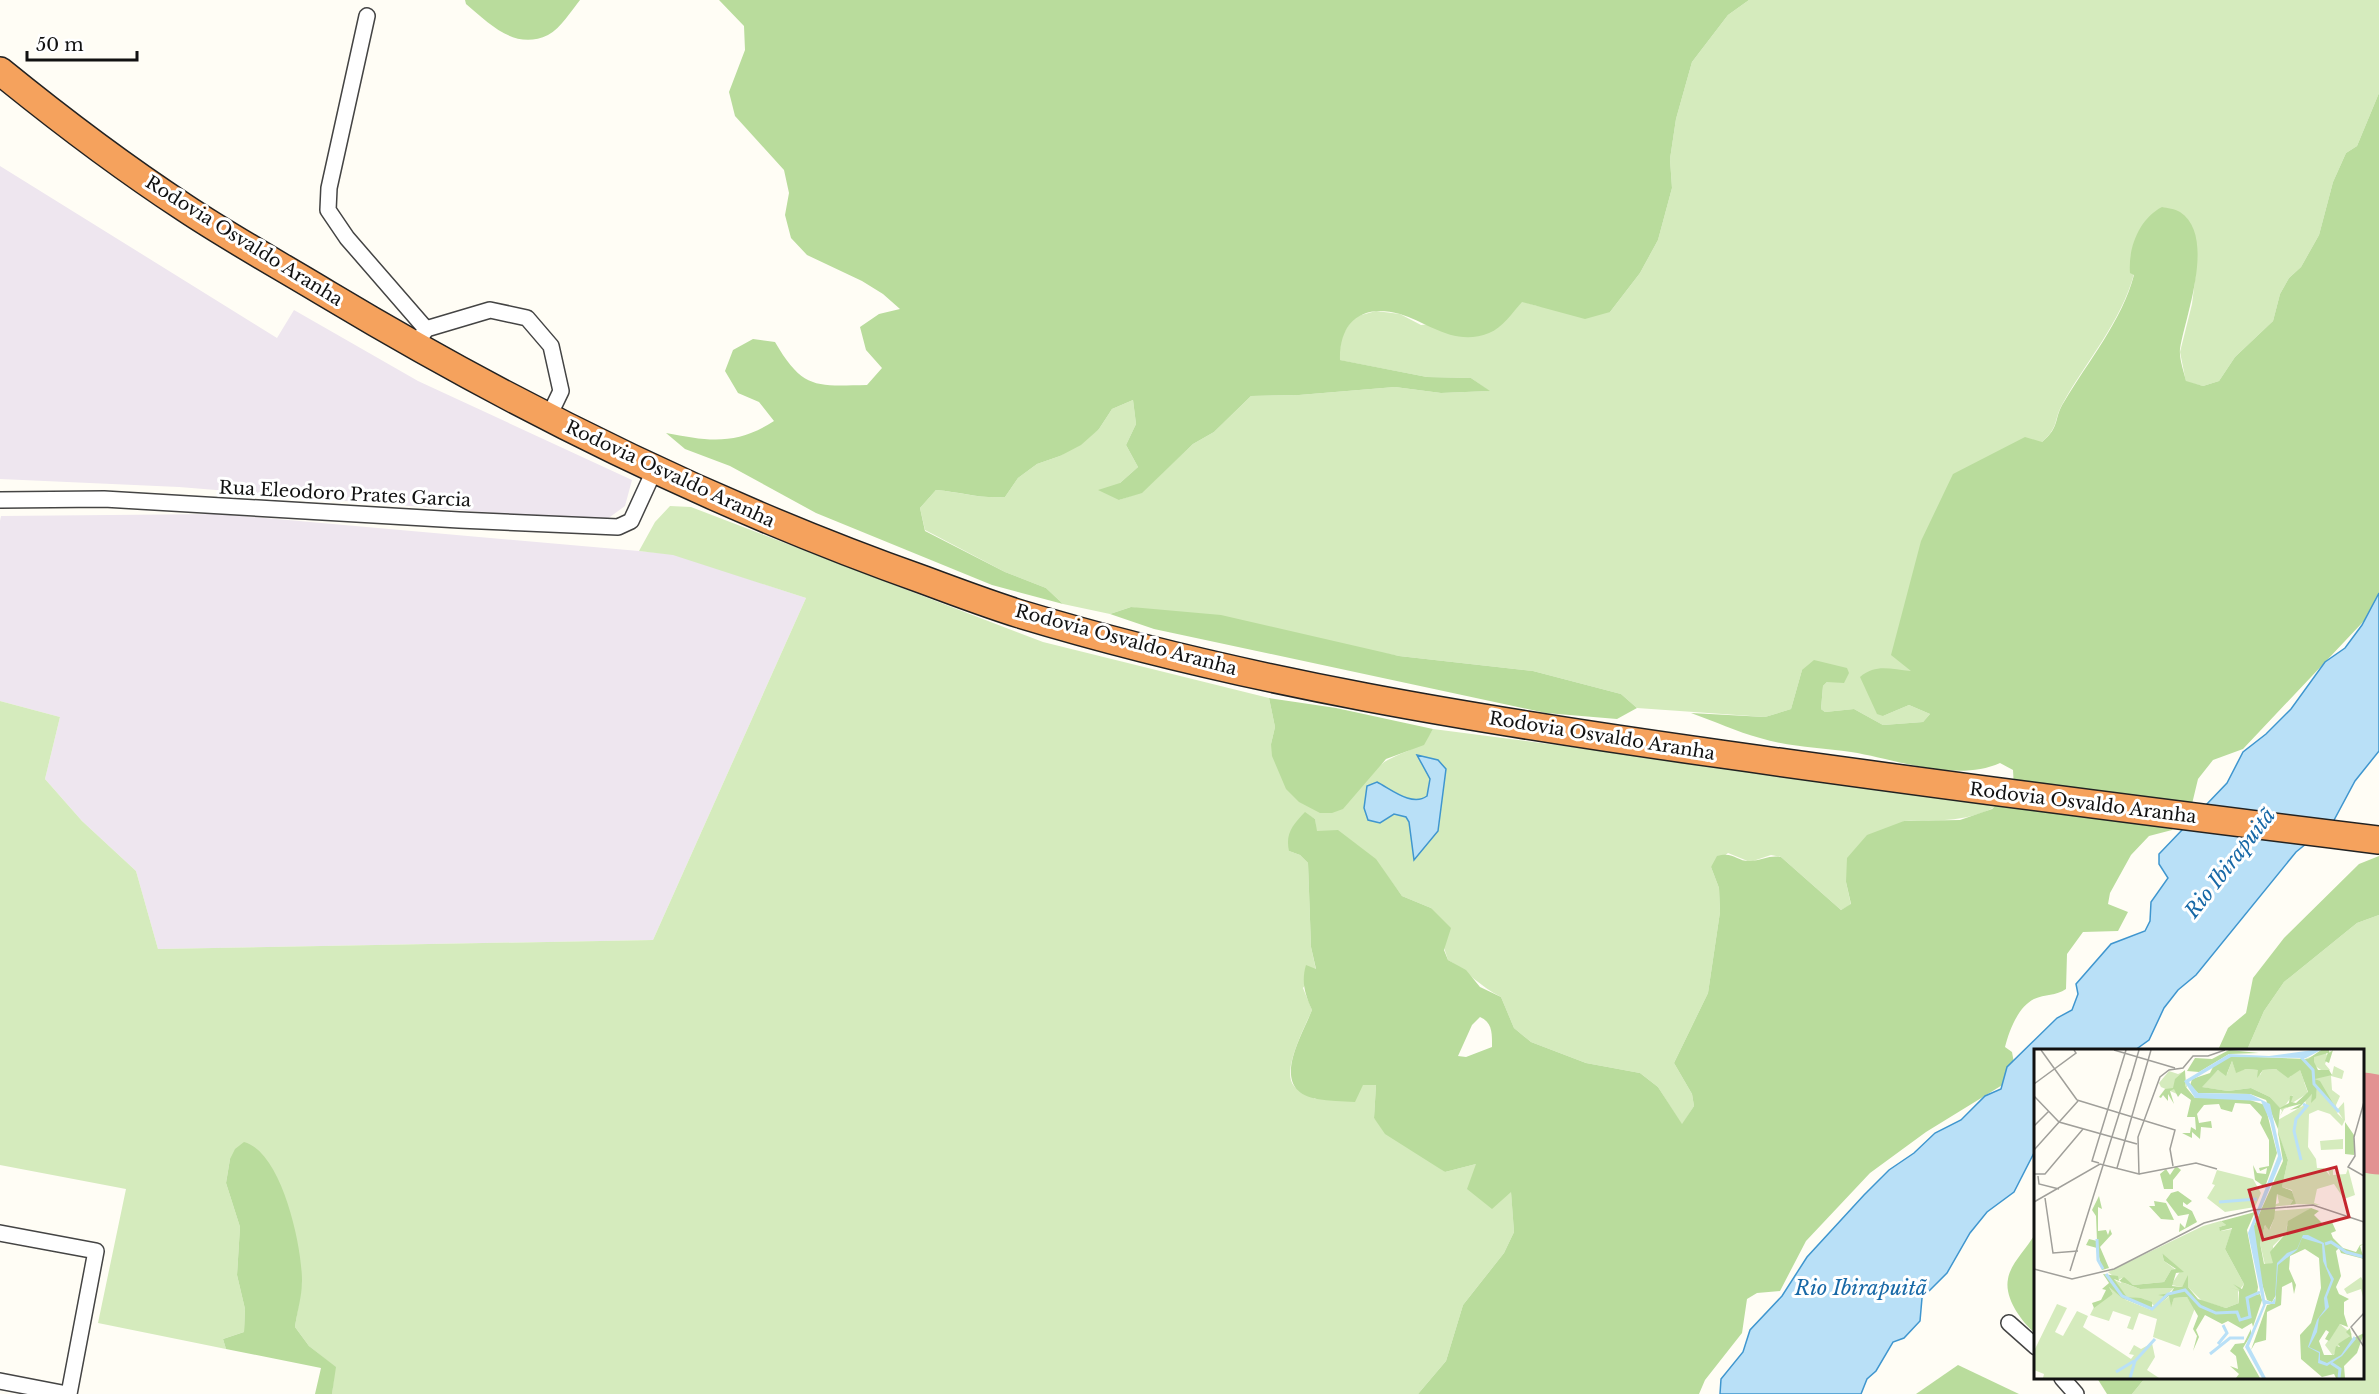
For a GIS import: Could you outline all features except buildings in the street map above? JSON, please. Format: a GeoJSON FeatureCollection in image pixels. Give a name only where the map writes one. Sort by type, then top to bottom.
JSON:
{"type":"FeatureCollection","features":[{"type":"Feature","properties":{"kind":"highway","name":"Rodovia Osvaldo Aranha"},"geometry":{"type":"LineString","coordinates":[[0,71],[52,112],[186,209],[421,338],[548,418],[654,471],[850,554],[1018,614],[1158,651],[1298,684],[1565,732],[1961,788],[2379,840]]}},
{"type":"Feature","properties":{"kind":"street"},"geometry":{"type":"LineString","coordinates":[[367,16],[329,188],[328,210],[421,338],[490,310],[526,318],[551,346],[561,391],[548,418]]}},
{"type":"Feature","properties":{"kind":"street","name":"Rua Eleodoro Prates Garcia"},"geometry":{"type":"LineString","coordinates":[[0,500],[104,499],[618,527],[631,521],[654,471]]}},
{"type":"Feature","properties":{"kind":"street"},"geometry":{"type":"LineString","coordinates":[[0,1233],[96,1251],[68,1394],[0,1381]]}},
{"type":"Feature","properties":{"kind":"street"},"geometry":{"type":"LineString","coordinates":[[2009,1323],[2034,1345]]}},
{"type":"Feature","properties":{"kind":"street"},"geometry":{"type":"LineString","coordinates":[[2064,1379],[2076,1394]]}},
{"type":"Feature","properties":{"kind":"shaded area"},"geometry":{"type":"Polygon","coordinates":[[[0,166],[277,338],[294,310],[418,381],[632,480],[625,506],[603,522],[179,487],[0,479],[0,166]]]}},
{"type":"Feature","properties":{"kind":"shaded area"},"geometry":{"type":"Polygon","coordinates":[[[219,514],[673,554],[806,598],[653,940],[158,949],[136,871],[82,821],[45,779],[60,717],[0,701],[0,521],[1,516],[219,514]]]}},
{"type":"Feature","properties":{"kind":"green space"},"geometry":{"type":"Polygon","coordinates":[[[465,0],[580,0],[553,32],[536,39],[525,40],[494,27],[466,4],[465,0]]]}},
{"type":"Feature","properties":{"kind":"green space"},"geometry":{"type":"Polygon","coordinates":[[[719,0],[1749,0],[1728,15],[1692,62],[1676,119],[1670,159],[1672,188],[1658,240],[1640,273],[1610,312],[1585,319],[1522,302],[1494,331],[1477,337],[1465,337],[1454,336],[1400,314],[1374,311],[1355,319],[1344,335],[1340,360],[1427,377],[1471,378],[1490,391],[1441,393],[1395,387],[1299,395],[1251,396],[1214,432],[1193,444],[1142,493],[1119,500],[1098,490],[1120,483],[1138,467],[1126,445],[1136,424],[1133,400],[1112,409],[1099,429],[1081,445],[1037,464],[1018,478],[1005,497],[936,490],[920,508],[925,531],[1005,572],[1046,588],[1063,604],[992,585],[816,513],[730,466],[685,449],[666,433],[695,438],[734,438],[747,435],[774,421],[759,402],[738,393],[725,371],[733,350],[753,339],[775,342],[794,369],[812,382],[867,385],[882,368],[866,350],[860,327],[879,314],[900,309],[883,294],[862,281],[807,255],[791,238],[785,215],[789,193],[784,170],[735,116],[729,92],[745,50],[744,26],[719,0]]]}},
{"type":"Feature","properties":{"kind":"green space"},"geometry":{"type":"Polygon","coordinates":[[[1749,0],[2379,0],[2379,93],[2357,146],[2346,153],[2333,182],[2319,235],[2301,267],[2289,278],[2280,294],[2273,321],[2235,357],[2219,381],[2203,386],[2186,382],[2180,352],[2192,304],[2196,272],[2134,274],[2112,325],[2072,387],[2054,427],[2042,442],[1912,672],[1883,716],[1909,705],[1930,714],[1923,722],[1883,725],[1854,709],[1825,712],[1821,709],[1823,686],[1827,682],[1802,670],[1791,709],[1765,717],[1637,708],[1621,694],[1533,671],[1399,656],[1131,607],[1110,614],[1063,604],[1046,588],[1005,572],[925,530],[920,508],[936,490],[1005,497],[1018,478],[1037,464],[1060,456],[1099,429],[1112,409],[1133,400],[1136,424],[1126,445],[1138,467],[1120,483],[1119,500],[1142,492],[1193,444],[1214,432],[1251,396],[1299,395],[1395,387],[1441,393],[1489,391],[1471,378],[1427,377],[1339,360],[1341,337],[1354,317],[1376,311],[1400,314],[1421,325],[1507,318],[1522,301],[1537,306],[1610,312],[1640,273],[1658,240],[1672,188],[1670,159],[1676,119],[1692,62],[1728,15],[1749,0]]]}},
{"type":"Feature","properties":{"kind":"green space"},"geometry":{"type":"Polygon","coordinates":[[[2379,93],[2379,605],[2243,749],[2213,760],[2198,779],[2192,804],[2172,830],[2149,836],[2131,855],[2110,893],[2108,904],[2128,912],[2118,931],[2083,932],[2067,954],[2066,989],[2034,999],[2019,1013],[2005,1047],[2012,1052],[2014,1063],[2004,1084],[1926,1132],[1870,1173],[1806,1241],[1780,1291],[1757,1293],[1747,1299],[1742,1333],[1705,1380],[1699,1394],[1418,1394],[1446,1361],[1463,1305],[1504,1253],[1514,1232],[1511,1192],[1492,1209],[1467,1189],[1476,1164],[1445,1172],[1385,1134],[1374,1118],[1376,1085],[1363,1085],[1355,1102],[1317,1099],[1302,1094],[1294,1085],[1291,1074],[1292,1062],[1312,1010],[1304,988],[1306,965],[1316,969],[1311,947],[1308,863],[1300,855],[1289,851],[1288,845],[1289,834],[1294,825],[1305,812],[1315,819],[1317,831],[1338,830],[1376,859],[1402,896],[1431,908],[1451,928],[1444,950],[1448,960],[1466,970],[1480,987],[1501,997],[1514,1028],[1531,1042],[1586,1063],[1640,1073],[1658,1087],[1682,1124],[1694,1106],[1692,1094],[1674,1063],[1708,993],[1720,912],[1719,888],[1711,867],[1717,856],[1728,855],[1751,861],[1781,857],[1841,910],[1851,904],[1846,882],[1847,858],[1867,835],[1904,821],[1960,820],[1992,809],[2014,788],[2013,770],[2000,763],[1983,769],[1964,771],[1926,768],[1851,752],[1771,741],[1691,713],[1765,717],[1791,709],[1802,670],[1814,660],[1847,668],[1849,673],[1844,683],[1827,682],[1823,686],[1821,709],[1825,712],[1854,709],[1883,725],[1923,722],[1930,714],[1909,705],[1883,716],[1877,714],[1860,677],[1878,669],[1911,671],[1891,655],[1921,541],[1953,474],[2025,437],[2042,442],[2052,431],[2061,408],[2113,325],[2129,292],[2134,275],[2130,273],[2131,254],[2137,235],[2147,219],[2162,207],[2180,212],[2191,223],[2196,239],[2198,257],[2196,278],[2180,349],[2186,381],[2203,386],[2219,381],[2235,357],[2273,321],[2280,294],[2289,278],[2301,267],[2319,235],[2333,182],[2346,153],[2357,146],[2379,93]],[[1480,1017],[1472,1025],[1458,1056],[1466,1057],[1492,1047],[1491,1029],[1480,1017]]]}},
{"type":"Feature","properties":{"kind":"green space"},"geometry":{"type":"Polygon","coordinates":[[[670,506],[691,507],[1043,642],[1269,698],[1275,727],[1271,744],[1373,771],[1390,759],[1420,744],[1433,729],[2001,803],[1966,817],[1904,821],[1846,882],[1851,905],[1841,910],[1781,857],[1771,855],[1750,862],[1728,853],[1711,867],[1719,888],[1720,912],[1708,993],[1674,1063],[1692,1094],[1694,1106],[1682,1125],[1658,1087],[1640,1073],[1586,1063],[1531,1042],[1514,1028],[1501,997],[1448,960],[1431,908],[1402,896],[1375,859],[1338,831],[1316,831],[1315,819],[1305,813],[1289,851],[1300,855],[1308,863],[1311,947],[1316,970],[1303,988],[1312,1010],[1292,1060],[1290,1070],[1294,1086],[1315,1099],[1363,1085],[1376,1085],[1374,1118],[1445,1172],[1476,1164],[1511,1191],[1514,1232],[1504,1253],[1463,1305],[1446,1361],[1418,1394],[332,1394],[335,1367],[309,1346],[295,1327],[302,1282],[230,1159],[226,1183],[240,1227],[237,1275],[245,1309],[244,1332],[223,1339],[226,1349],[98,1323],[126,1189],[0,1165],[0,701],[60,717],[45,779],[82,821],[136,871],[158,949],[653,940],[806,598],[673,555],[639,551],[655,522],[670,506]]]}},
{"type":"Feature","properties":{"kind":"green space"},"geometry":{"type":"Polygon","coordinates":[[[1131,607],[1221,615],[1399,656],[1533,671],[1621,694],[1637,708],[1617,719],[1546,713],[1154,629],[1110,614],[1131,607]]]}},
{"type":"Feature","properties":{"kind":"green space"},"geometry":{"type":"Polygon","coordinates":[[[1269,698],[1336,708],[1433,729],[1424,745],[1386,759],[1343,809],[1332,813],[1320,813],[1299,802],[1286,789],[1272,756],[1271,744],[1275,727],[1269,698]]]}},
{"type":"Feature","properties":{"kind":"green space"},"geometry":{"type":"Polygon","coordinates":[[[2379,856],[2379,915],[2357,923],[2284,982],[2264,1011],[2247,1049],[2218,1049],[2228,1028],[2246,1013],[2253,978],[2284,938],[2359,864],[2379,856]]]}},
{"type":"Feature","properties":{"kind":"green space"},"geometry":{"type":"Polygon","coordinates":[[[2379,915],[2379,1394],[2132,1394],[2144,1379],[2364,1379],[2364,1049],[2247,1049],[2264,1011],[2284,982],[2357,923],[2379,915]]]}},
{"type":"Feature","properties":{"kind":"green space"},"geometry":{"type":"Polygon","coordinates":[[[244,1142],[257,1149],[269,1163],[287,1202],[294,1224],[301,1265],[302,1287],[295,1327],[309,1346],[336,1367],[332,1394],[315,1394],[321,1368],[226,1349],[223,1339],[244,1332],[245,1309],[237,1275],[240,1227],[226,1183],[230,1159],[235,1149],[244,1142]]]}},
{"type":"Feature","properties":{"kind":"green space"},"geometry":{"type":"Polygon","coordinates":[[[2034,1235],[2034,1332],[2011,1302],[2007,1286],[2012,1267],[2034,1235]]]}},
{"type":"Feature","properties":{"kind":"green space"},"geometry":{"type":"Polygon","coordinates":[[[1958,1365],[2019,1394],[1916,1394],[1958,1365]]]}},
{"type":"Feature","properties":{"kind":"green space"},"geometry":{"type":"Polygon","coordinates":[[[2098,1379],[2144,1379],[2132,1394],[2107,1394],[2098,1379]]]}},
{"type":"Feature","properties":{"kind":"water","name":"Rio Ibirapuitã"},"geometry":{"type":"Polygon","coordinates":[[[2379,593],[2379,751],[2355,781],[2333,822],[2296,852],[2196,975],[2178,990],[2164,1008],[2149,1040],[2136,1049],[2034,1049],[2034,1153],[2014,1192],[1987,1212],[1970,1233],[1947,1273],[1922,1298],[1920,1321],[1904,1338],[1893,1342],[1876,1371],[1867,1379],[1861,1394],[1720,1394],[1721,1379],[1743,1352],[1750,1330],[1782,1296],[1807,1257],[1889,1170],[1914,1153],[1935,1133],[1961,1120],[1985,1096],[2001,1089],[2007,1067],[2057,1018],[2072,1010],[2078,994],[2076,984],[2111,944],[2145,931],[2150,921],[2151,902],[2168,878],[2159,864],[2159,854],[2227,783],[2243,752],[2266,734],[2291,709],[2325,662],[2345,648],[2362,625],[2379,593]]]}},
{"type":"Feature","properties":{"kind":"water"},"geometry":{"type":"Polygon","coordinates":[[[1417,755],[1438,760],[1446,769],[1438,831],[1414,860],[1409,822],[1406,817],[1394,814],[1380,823],[1368,820],[1364,808],[1367,786],[1377,782],[1408,798],[1421,799],[1427,796],[1430,779],[1417,755]]]}},
{"type":"Feature","properties":{"kind":"runway"},"geometry":{"type":"LineString","coordinates":[[2364,1122],[2379,1125]]}}]}
